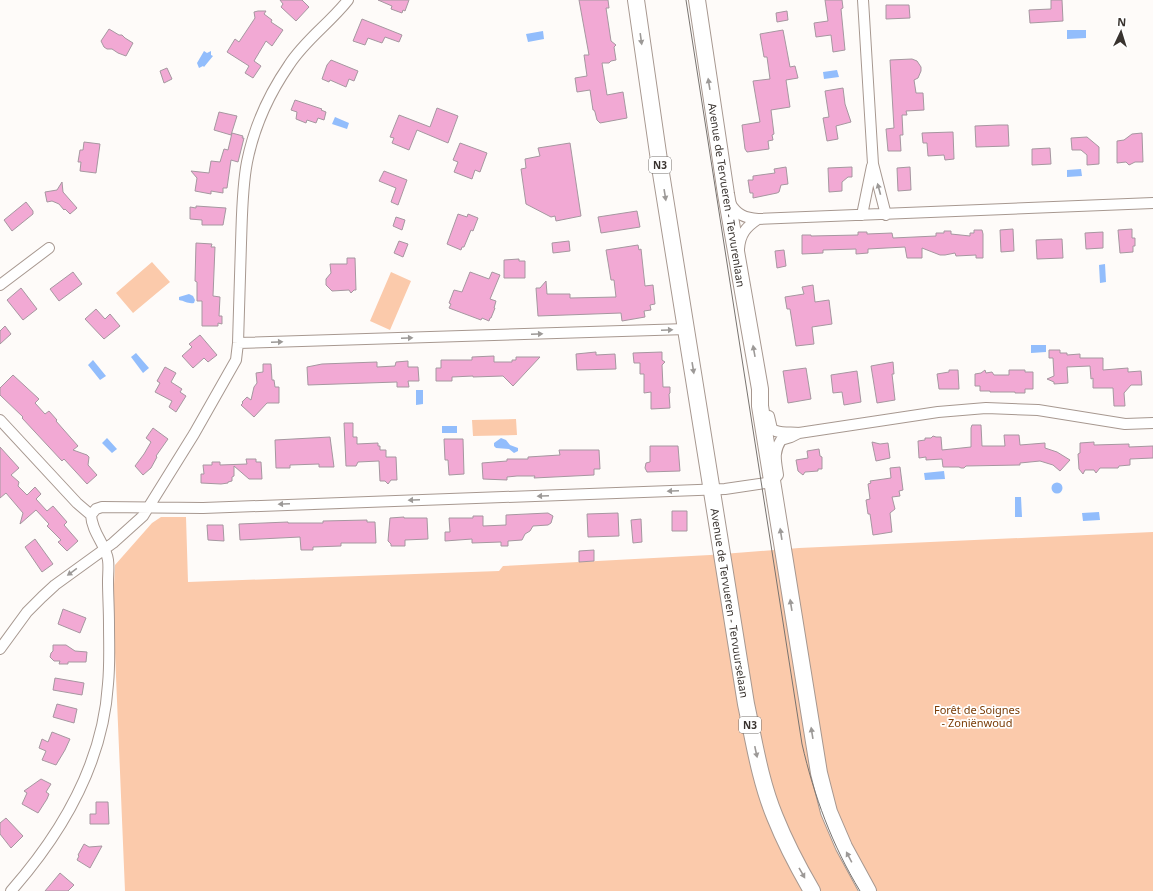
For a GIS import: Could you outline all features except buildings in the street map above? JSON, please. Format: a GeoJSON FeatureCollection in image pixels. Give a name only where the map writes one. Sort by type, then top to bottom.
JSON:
{"type":"FeatureCollection","features":[{"type":"Feature","properties":{"kind":"main road","name":"N3"},"geometry":{"type":"LineString","coordinates":[[636,0],[660,167],[687,329]]}},
{"type":"Feature","properties":{"kind":"main road","name":"Avenue de Tervueren - Tervurenlaan"},"geometry":{"type":"LineString","coordinates":[[696,0],[726,194],[760,389]]}},
{"type":"Feature","properties":{"kind":"main road","name":"Avenue de Tervueren - Tervuurselaan"},"geometry":{"type":"LineString","coordinates":[[687,329],[745,696],[758,764],[774,816],[812,891]]}},
{"type":"Feature","properties":{"kind":"main road"},"geometry":{"type":"LineString","coordinates":[[760,389],[760,406],[819,773],[829,812],[844,847],[868,891]]}},
{"type":"Feature","properties":{"kind":"street"},"geometry":{"type":"LineString","coordinates":[[0,649],[27,612],[42,597],[55,585],[104,550],[143,516],[194,434],[236,360],[238,343],[242,197],[247,161],[255,132],[264,108],[274,88],[290,63],[311,37],[341,9],[348,0]]}},
{"type":"Feature","properties":{"kind":"street"},"geometry":{"type":"LineString","coordinates":[[863,0],[873,164],[886,215]]}},
{"type":"Feature","properties":{"kind":"street"},"geometry":{"type":"LineString","coordinates":[[862,215],[873,164]]}},
{"type":"Feature","properties":{"kind":"street"},"geometry":{"type":"LineString","coordinates":[[726,194],[734,209],[740,215],[758,219],[1153,203]]}},
{"type":"Feature","properties":{"kind":"street"},"geometry":{"type":"LineString","coordinates":[[738,261],[742,234],[747,227],[758,219]]}},
{"type":"Feature","properties":{"kind":"street"},"geometry":{"type":"LineString","coordinates":[[0,285],[49,248]]}},
{"type":"Feature","properties":{"kind":"street"},"geometry":{"type":"LineString","coordinates":[[238,343],[687,329]]}},
{"type":"Feature","properties":{"kind":"street"},"geometry":{"type":"LineString","coordinates":[[760,389],[767,404],[772,429],[779,433],[799,433],[938,412],[986,408],[1038,410],[1125,424],[1153,423]]}},
{"type":"Feature","properties":{"kind":"street"},"geometry":{"type":"LineString","coordinates":[[0,420],[77,503],[91,515]]}},
{"type":"Feature","properties":{"kind":"street"},"geometry":{"type":"LineString","coordinates":[[11,891],[49,844],[69,812],[88,773],[104,717],[108,684],[108,559],[91,521],[91,515],[96,509],[149,507],[203,508],[725,489],[772,482],[778,475],[775,453],[778,445],[781,440],[799,433]]}},
{"type":"Feature","properties":{"kind":"green space"},"geometry":{"type":"Polygon","coordinates":[[[152,262],[170,282],[133,313],[116,293],[152,262]]]}},
{"type":"Feature","properties":{"kind":"green space"},"geometry":{"type":"Polygon","coordinates":[[[391,272],[411,281],[390,330],[370,321],[391,272]]]}},
{"type":"Feature","properties":{"kind":"green space"},"geometry":{"type":"Polygon","coordinates":[[[516,419],[517,435],[473,436],[472,420],[516,419]]]}},
{"type":"Feature","properties":{"kind":"green space","name":"Forêt de Soignes - Zoniënwoud"},"geometry":{"type":"Polygon","coordinates":[[[161,517],[186,517],[188,582],[499,571],[503,566],[710,555],[799,548],[1153,532],[1153,891],[125,891],[113,605],[115,565],[152,523],[161,517]]]}},
{"type":"Feature","properties":{"kind":"water"},"geometry":{"type":"Polygon","coordinates":[[[1067,30],[1086,30],[1086,38],[1067,39],[1067,30]]]}},
{"type":"Feature","properties":{"kind":"water"},"geometry":{"type":"Polygon","coordinates":[[[543,31],[544,39],[528,42],[526,34],[543,31]]]}},
{"type":"Feature","properties":{"kind":"water"},"geometry":{"type":"Polygon","coordinates":[[[204,51],[207,53],[211,51],[211,55],[213,56],[204,67],[199,68],[197,63],[204,51]]]}},
{"type":"Feature","properties":{"kind":"water"},"geometry":{"type":"Polygon","coordinates":[[[837,70],[839,77],[824,79],[823,72],[837,70]]]}},
{"type":"Feature","properties":{"kind":"water"},"geometry":{"type":"Polygon","coordinates":[[[335,117],[349,123],[347,129],[332,124],[335,117]]]}},
{"type":"Feature","properties":{"kind":"water"},"geometry":{"type":"Polygon","coordinates":[[[1081,169],[1082,176],[1067,177],[1067,170],[1081,169]]]}},
{"type":"Feature","properties":{"kind":"water"},"geometry":{"type":"Polygon","coordinates":[[[1105,264],[1106,282],[1100,283],[1099,265],[1105,264]]]}},
{"type":"Feature","properties":{"kind":"water"},"geometry":{"type":"Polygon","coordinates":[[[189,294],[193,296],[195,300],[194,303],[179,300],[179,297],[189,294]]]}},
{"type":"Feature","properties":{"kind":"water"},"geometry":{"type":"Polygon","coordinates":[[[1031,345],[1046,345],[1046,352],[1031,353],[1031,345]]]}},
{"type":"Feature","properties":{"kind":"water"},"geometry":{"type":"Polygon","coordinates":[[[136,353],[149,368],[143,373],[131,357],[136,353]]]}},
{"type":"Feature","properties":{"kind":"water"},"geometry":{"type":"Polygon","coordinates":[[[93,360],[106,376],[100,380],[88,365],[93,360]]]}},
{"type":"Feature","properties":{"kind":"water"},"geometry":{"type":"Polygon","coordinates":[[[416,390],[423,390],[423,404],[416,405],[416,390]]]}},
{"type":"Feature","properties":{"kind":"water"},"geometry":{"type":"Polygon","coordinates":[[[442,426],[457,426],[457,433],[442,433],[442,426]]]}},
{"type":"Feature","properties":{"kind":"water"},"geometry":{"type":"Polygon","coordinates":[[[107,438],[117,449],[112,453],[102,443],[107,438]]]}},
{"type":"Feature","properties":{"kind":"water"},"geometry":{"type":"Polygon","coordinates":[[[501,438],[506,440],[510,445],[518,448],[518,451],[514,453],[509,449],[496,448],[494,443],[501,438]]]}},
{"type":"Feature","properties":{"kind":"water"},"geometry":{"type":"Polygon","coordinates":[[[944,471],[945,479],[925,480],[924,473],[944,471]]]}},
{"type":"Feature","properties":{"kind":"water"},"geometry":{"type":"Polygon","coordinates":[[[1057,482],[1061,484],[1063,488],[1061,492],[1057,494],[1053,492],[1051,488],[1053,484],[1057,482]]]}},
{"type":"Feature","properties":{"kind":"water"},"geometry":{"type":"Polygon","coordinates":[[[1015,497],[1021,497],[1022,517],[1015,517],[1015,497]]]}},
{"type":"Feature","properties":{"kind":"water"},"geometry":{"type":"Polygon","coordinates":[[[1099,512],[1100,520],[1083,521],[1082,513],[1099,512]]]}},
{"type":"Feature","properties":{"kind":"tram line"},"geometry":{"type":"LineString","coordinates":[[686,0],[802,744],[812,782],[825,820],[841,856],[860,891]]}}]}
